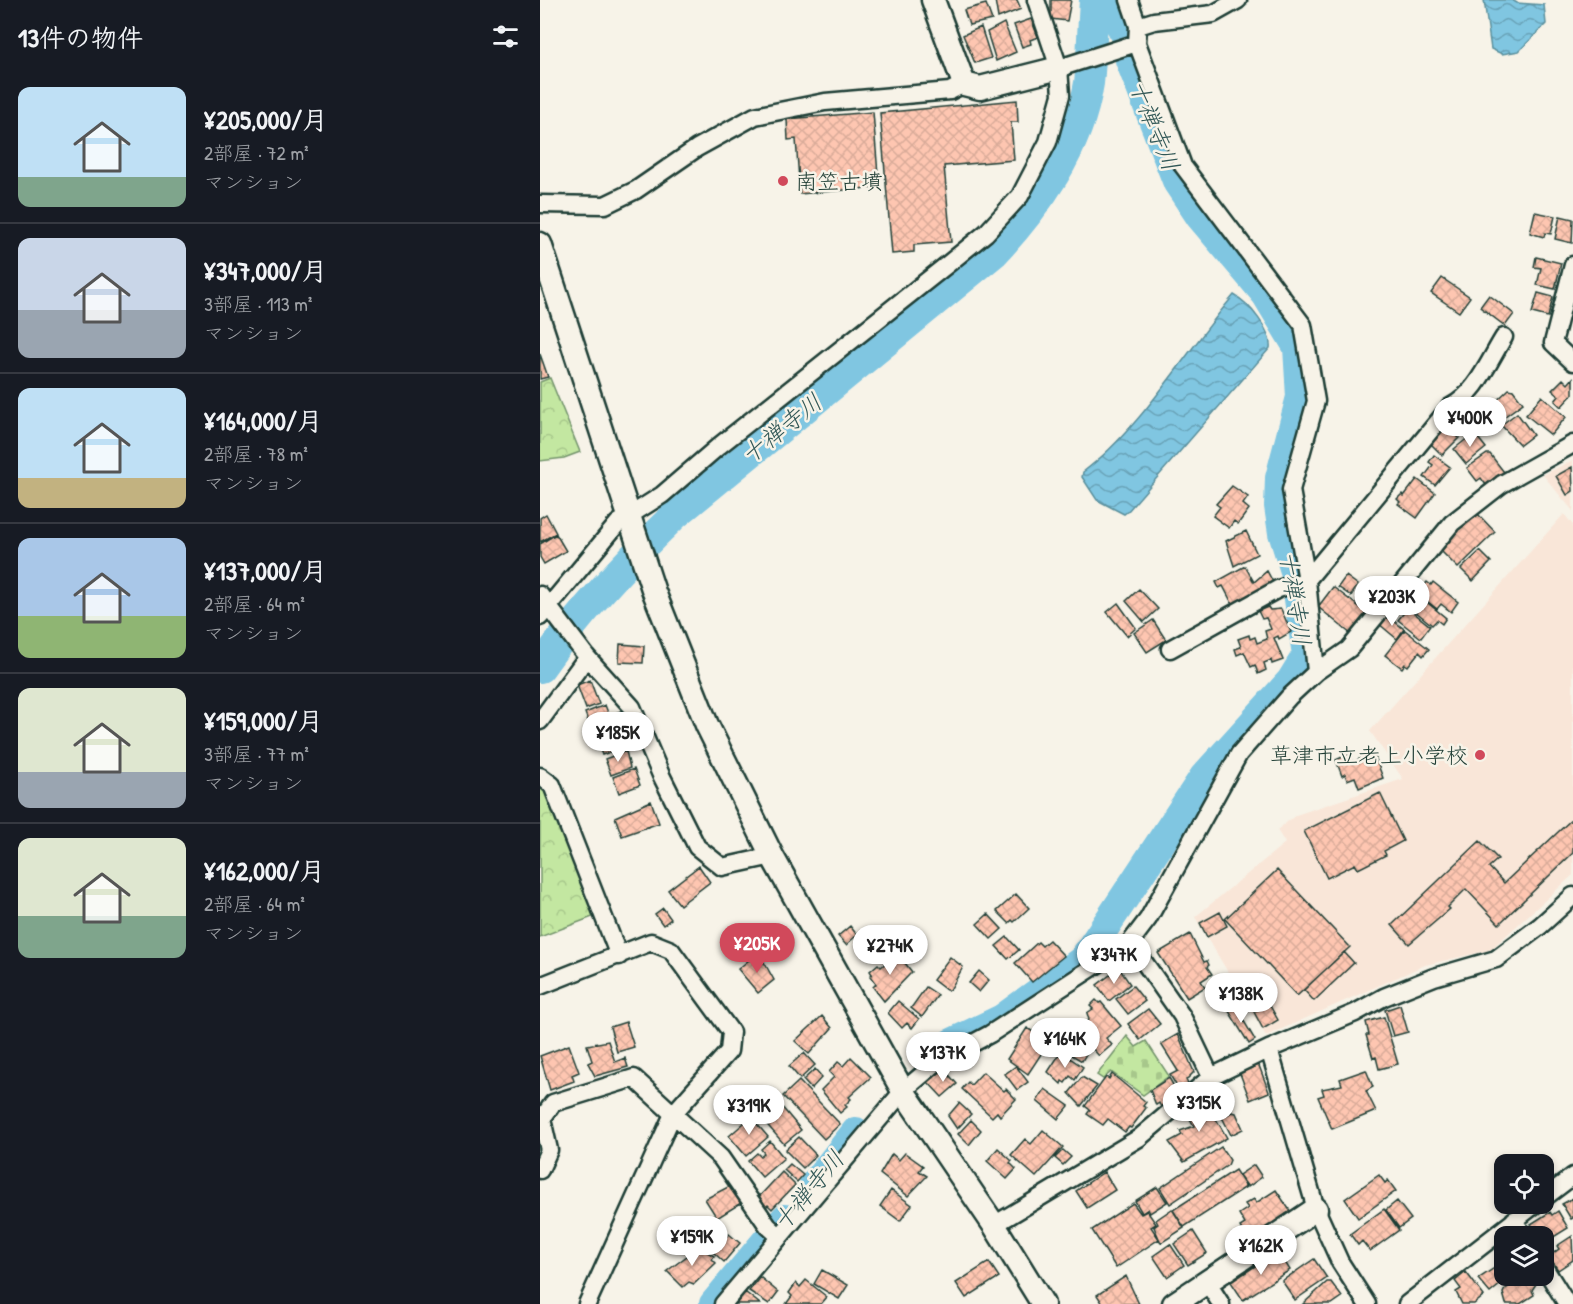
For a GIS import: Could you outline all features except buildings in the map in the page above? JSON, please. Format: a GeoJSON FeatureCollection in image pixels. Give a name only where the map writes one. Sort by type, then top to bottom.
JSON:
{"type":"FeatureCollection","features":[{"type":"Feature","properties":{"kind":"street"},"geometry":{"type":"LineString","coordinates":[[933,0],[964,84]]}},
{"type":"Feature","properties":{"kind":"street"},"geometry":{"type":"LineString","coordinates":[[772,856],[722,867],[697,847],[661,775],[632,707],[559,621],[542,606],[618,523],[662,495],[986,233],[1020,196],[1048,141],[1069,65],[1036,0]]}},
{"type":"Feature","properties":{"kind":"street"},"geometry":{"type":"LineString","coordinates":[[1129,0],[1138,26],[1137,43],[1183,166],[1303,325],[1316,401],[1291,490],[1299,582],[1316,672]]}},
{"type":"Feature","properties":{"kind":"street"},"geometry":{"type":"LineString","coordinates":[[1138,26],[1154,21],[1213,14],[1238,0]]}},
{"type":"Feature","properties":{"kind":"street"},"geometry":{"type":"LineString","coordinates":[[540,204],[605,205],[636,190],[698,148],[755,116],[825,102],[950,91],[964,84],[980,88],[1069,65],[1137,43]]}},
{"type":"Feature","properties":{"kind":"street"},"geometry":{"type":"LineString","coordinates":[[540,244],[654,592],[707,725],[772,856],[903,1091],[994,1225],[1043,1304]]}},
{"type":"Feature","properties":{"kind":"street"},"geometry":{"type":"LineString","coordinates":[[1573,265],[1552,343],[1573,362]]}},
{"type":"Feature","properties":{"kind":"street"},"geometry":{"type":"LineString","coordinates":[[1170,649],[1299,582],[1450,407],[1458,404],[1477,380],[1504,337]]}},
{"type":"Feature","properties":{"kind":"street"},"geometry":{"type":"LineString","coordinates":[[723,1304],[903,1091],[936,1064],[999,1028],[1129,944],[1148,919],[1239,754],[1289,697],[1316,672],[1349,649],[1452,523],[1503,484],[1573,444]]}},
{"type":"Feature","properties":{"kind":"street"},"geometry":{"type":"LineString","coordinates":[[540,721],[583,651]]}},
{"type":"Feature","properties":{"kind":"street"},"geometry":{"type":"LineString","coordinates":[[540,776],[552,785],[619,956]]}},
{"type":"Feature","properties":{"kind":"street"},"geometry":{"type":"LineString","coordinates":[[994,1225],[1139,1138],[1211,1077],[1269,1048],[1434,977],[1497,959],[1540,926],[1573,896]]}},
{"type":"Feature","properties":{"kind":"street"},"geometry":{"type":"LineString","coordinates":[[540,986],[651,942],[671,950],[731,1032],[729,1051],[673,1114],[587,1304]]}},
{"type":"Feature","properties":{"kind":"street"},"geometry":{"type":"LineString","coordinates":[[1129,944],[1182,1016],[1211,1077]]}},
{"type":"Feature","properties":{"kind":"street"},"geometry":{"type":"LineString","coordinates":[[1269,1048],[1316,1209],[1340,1262],[1367,1304]]}},
{"type":"Feature","properties":{"kind":"street"},"geometry":{"type":"LineString","coordinates":[[540,1170],[549,1150],[542,1119],[553,1103],[634,1078],[721,1158],[768,1226],[779,1236]]}},
{"type":"Feature","properties":{"kind":"street"},"geometry":{"type":"LineString","coordinates":[[1554,1190],[1573,1176]]}},
{"type":"Feature","properties":{"kind":"street"},"geometry":{"type":"LineString","coordinates":[[1174,1304],[1316,1209]]}},
{"type":"Feature","properties":{"kind":"street"},"geometry":{"type":"LineString","coordinates":[[1407,1304],[1522,1214]]}},
{"type":"Feature","properties":{"kind":"street"},"geometry":{"type":"LineString","coordinates":[[1514,1220],[1518,1226]]}},
{"type":"Feature","properties":{"kind":"street"},"geometry":{"type":"LineString","coordinates":[[1207,1282],[1221,1304]]}},
{"type":"Feature","properties":{"kind":"street"},"geometry":{"type":"LineString","coordinates":[[1554,1283],[1567,1304]]}},
{"type":"Feature","properties":{"kind":"shaded area"},"geometry":{"type":"Polygon","coordinates":[[[1573,460],[1573,511],[1543,475],[1573,460]]]}},
{"type":"Feature","properties":{"kind":"shaded area","name":"草津市立老上小学校"},"geometry":{"type":"Polygon","coordinates":[[[1564,514],[1573,525],[1573,875],[1490,950],[1425,965],[1266,1036],[1195,917],[1285,843],[1277,830],[1296,815],[1403,779],[1370,731],[1564,514]]]}},
{"type":"Feature","properties":{"kind":"green space"},"geometry":{"type":"Polygon","coordinates":[[[550,378],[580,452],[564,458],[540,461],[540,382],[550,378]]]}},
{"type":"Feature","properties":{"kind":"green space"},"geometry":{"type":"Polygon","coordinates":[[[540,784],[549,795],[595,916],[540,937],[540,784]]]}},
{"type":"Feature","properties":{"kind":"green space"},"geometry":{"type":"Polygon","coordinates":[[[1127,1036],[1136,1047],[1146,1041],[1169,1076],[1143,1095],[1111,1072],[1103,1079],[1097,1075],[1127,1036]]]}},
{"type":"Feature","properties":{"kind":"water"},"geometry":{"type":"Polygon","coordinates":[[[1484,0],[1512,0],[1517,3],[1544,5],[1546,24],[1519,51],[1502,54],[1491,49],[1484,0]]]}},
{"type":"Feature","properties":{"kind":"water"},"geometry":{"type":"Polygon","coordinates":[[[1234,295],[1246,304],[1258,318],[1270,341],[1270,348],[1128,511],[1124,514],[1097,500],[1082,477],[1083,472],[1104,455],[1143,412],[1234,295]]]}},
{"type":"Feature","properties":{"kind":"waterway","name":"十禅寺川"},"geometry":{"type":"LineString","coordinates":[[540,668],[604,588],[675,515],[994,253],[1026,216],[1041,196],[1066,153],[1084,107],[1091,62],[1094,0]]}},
{"type":"Feature","properties":{"kind":"waterway","name":"十禅寺川"},"geometry":{"type":"LineString","coordinates":[[1108,0],[1123,30]]}},
{"type":"Feature","properties":{"kind":"waterway","name":"十禅寺川"},"geometry":{"type":"LineString","coordinates":[[952,1043],[1002,1019],[1083,960],[1204,777],[1291,681],[1307,655],[1295,571],[1283,533],[1279,506],[1280,478],[1301,397],[1298,347],[1266,294],[1200,216],[1178,183],[1130,60]]}},
{"type":"Feature","properties":{"kind":"waterway","name":"十禅寺川"},"geometry":{"type":"LineString","coordinates":[[814,1185],[856,1132]]}},
{"type":"Feature","properties":{"kind":"waterway","name":"十禅寺川"},"geometry":{"type":"LineString","coordinates":[[714,1304],[785,1219]]}},
{"type":"Feature","properties":{"kind":"place","name":"南笠古墳"},"geometry":{"type":"Point","coordinates":[783,181]}},
{"type":"Feature","properties":{"kind":"place","name":"草津市立老上小学校"},"geometry":{"type":"Point","coordinates":[1480,755]}}]}
